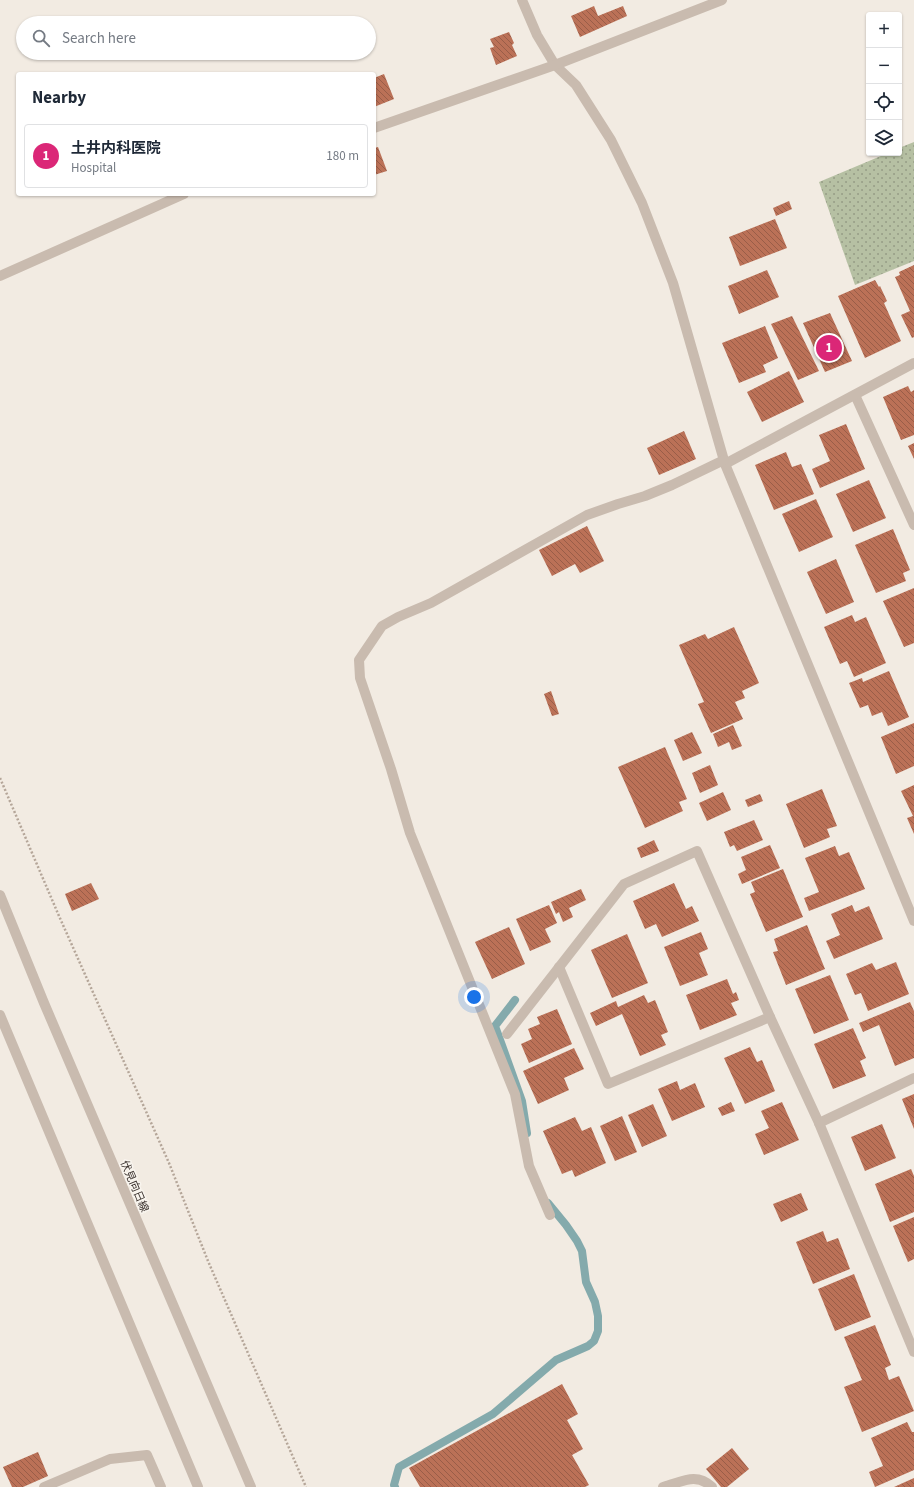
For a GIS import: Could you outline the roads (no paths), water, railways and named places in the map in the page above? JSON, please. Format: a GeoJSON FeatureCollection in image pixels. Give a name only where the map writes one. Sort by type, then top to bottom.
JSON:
{"type":"FeatureCollection","features":[{"type":"Feature","properties":{"kind":"street"},"geometry":{"type":"LineString","coordinates":[[522,0],[537,35],[555,65],[576,85],[611,140],[642,203],[673,283],[725,462],[914,921]]}},
{"type":"Feature","properties":{"kind":"street"},"geometry":{"type":"LineString","coordinates":[[376,127],[555,65],[722,0]]}},
{"type":"Feature","properties":{"kind":"street"},"geometry":{"type":"LineString","coordinates":[[0,276],[180,196]]}},
{"type":"Feature","properties":{"kind":"street"},"geometry":{"type":"LineString","coordinates":[[550,1215],[528,1166],[515,1094],[410,833],[391,769],[360,678],[359,660],[382,626],[398,617],[431,603],[587,515],[652,494],[725,462],[914,364]]}},
{"type":"Feature","properties":{"kind":"street"},"geometry":{"type":"LineString","coordinates":[[855,394],[914,525]]}},
{"type":"Feature","properties":{"kind":"street"},"geometry":{"type":"LineString","coordinates":[[507,1034],[624,884],[697,851],[770,1017],[819,1123],[914,1352]]}},
{"type":"Feature","properties":{"kind":"street","name":"伏見向日線"},"geometry":{"type":"LineString","coordinates":[[0,895],[251,1487]]}},
{"type":"Feature","properties":{"kind":"street"},"geometry":{"type":"LineString","coordinates":[[559,967],[608,1084],[770,1017]]}},
{"type":"Feature","properties":{"kind":"street"},"geometry":{"type":"LineString","coordinates":[[0,1015],[198,1487]]}},
{"type":"Feature","properties":{"kind":"street"},"geometry":{"type":"LineString","coordinates":[[819,1123],[914,1078]]}},
{"type":"Feature","properties":{"kind":"street"},"geometry":{"type":"LineString","coordinates":[[44,1487],[110,1459],[147,1455],[161,1487]]}},
{"type":"Feature","properties":{"kind":"street"},"geometry":{"type":"LineString","coordinates":[[662,1487],[697,1478],[706,1481],[712,1487]]}},
{"type":"Feature","properties":{"kind":"waterway"},"geometry":{"type":"LineString","coordinates":[[515,1000],[495,1026],[522,1101],[527,1133]]}},
{"type":"Feature","properties":{"kind":"waterway"},"geometry":{"type":"LineString","coordinates":[[395,1487],[394,1485],[399,1467],[493,1414],[556,1360],[588,1346],[594,1341],[598,1331],[598,1316],[595,1302],[586,1282],[582,1251],[566,1225],[548,1203]]}},
{"type":"Feature","properties":{"kind":"place","name":"土井内科医院"},"geometry":{"type":"Point","coordinates":[829,348]}}]}
